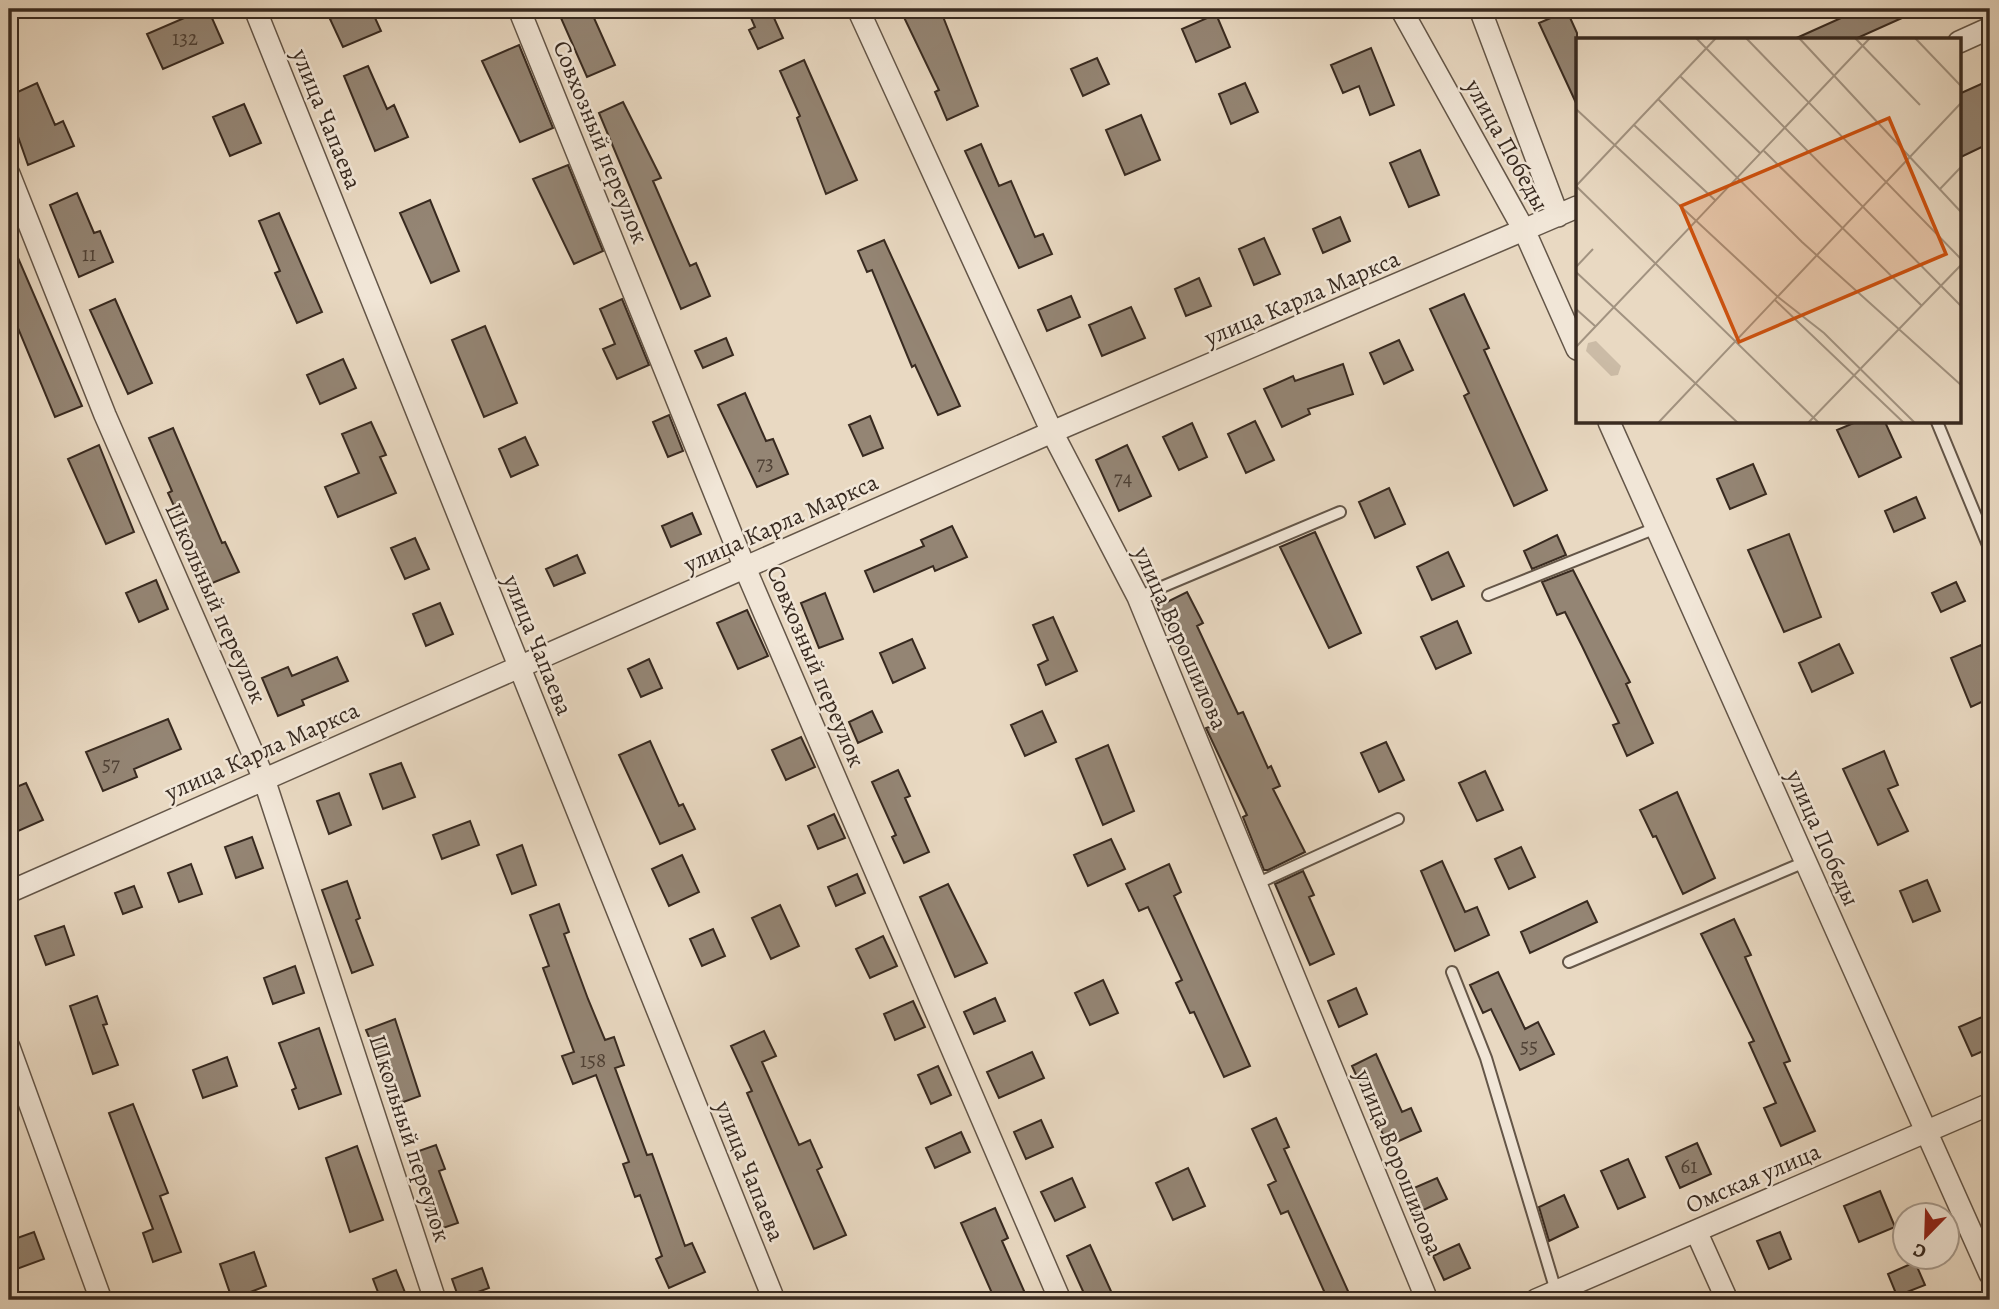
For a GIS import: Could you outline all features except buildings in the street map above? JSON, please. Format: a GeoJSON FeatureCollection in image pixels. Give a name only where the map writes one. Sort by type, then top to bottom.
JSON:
{"type":"FeatureCollection","features":[{"type":"Feature","properties":{"kind":"street","name":"улица Чапаева"},"geometry":{"type":"LineString","coordinates":[[255,9],[774,1300]]}},
{"type":"Feature","properties":{"kind":"street","name":"Совхозный переулок"},"geometry":{"type":"LineString","coordinates":[[519,9],[745,568],[1060,1300]]}},
{"type":"Feature","properties":{"kind":"street","name":"улица Ворошилова"},"geometry":{"type":"LineString","coordinates":[[858,9],[1052,432],[1138,597],[1427,1300]]}},
{"type":"Feature","properties":{"kind":"street","name":"улица Победы"},"geometry":{"type":"LineString","coordinates":[[1401,9],[1525,232],[1576,347]]}},
{"type":"Feature","properties":{"kind":"street"},"geometry":{"type":"LineString","coordinates":[[1480,9],[1568,211]]}},
{"type":"Feature","properties":{"kind":"street"},"geometry":{"type":"LineString","coordinates":[[1960,42],[1990,28]]}},
{"type":"Feature","properties":{"kind":"street","name":"Школьный переулок"},"geometry":{"type":"LineString","coordinates":[[9,174],[105,415],[264,779],[435,1300]]}},
{"type":"Feature","properties":{"kind":"street","name":"улица Карла Маркса"},"geometry":{"type":"LineString","coordinates":[[9,892],[1052,432],[1525,232],[1568,211]]}},
{"type":"Feature","properties":{"kind":"street","name":"улица Победы"},"geometry":{"type":"LineString","coordinates":[[1610,424],[1990,1274]]}},
{"type":"Feature","properties":{"kind":"street"},"geometry":{"type":"LineString","coordinates":[[9,1047],[101,1300]]}},
{"type":"Feature","properties":{"kind":"street","name":"Омская улица"},"geometry":{"type":"LineString","coordinates":[[1536,1300],[1990,1104]]}},
{"type":"Feature","properties":{"kind":"street"},"geometry":{"type":"LineString","coordinates":[[1696,1231],[1727,1300]]}},
{"type":"Feature","properties":{"kind":"lane"},"geometry":{"type":"LineString","coordinates":[[1938,424],[1990,550]]}},
{"type":"Feature","properties":{"kind":"lane"},"geometry":{"type":"LineString","coordinates":[[1138,597],[1340,512]]}},
{"type":"Feature","properties":{"kind":"lane"},"geometry":{"type":"LineString","coordinates":[[1488,595],[1657,528]]}},
{"type":"Feature","properties":{"kind":"lane"},"geometry":{"type":"LineString","coordinates":[[1256,884],[1398,819]]}},
{"type":"Feature","properties":{"kind":"lane"},"geometry":{"type":"LineString","coordinates":[[1569,962],[1805,862]]}},
{"type":"Feature","properties":{"kind":"lane"},"geometry":{"type":"LineString","coordinates":[[1452,972],[1486,1058],[1556,1291]]}}]}
